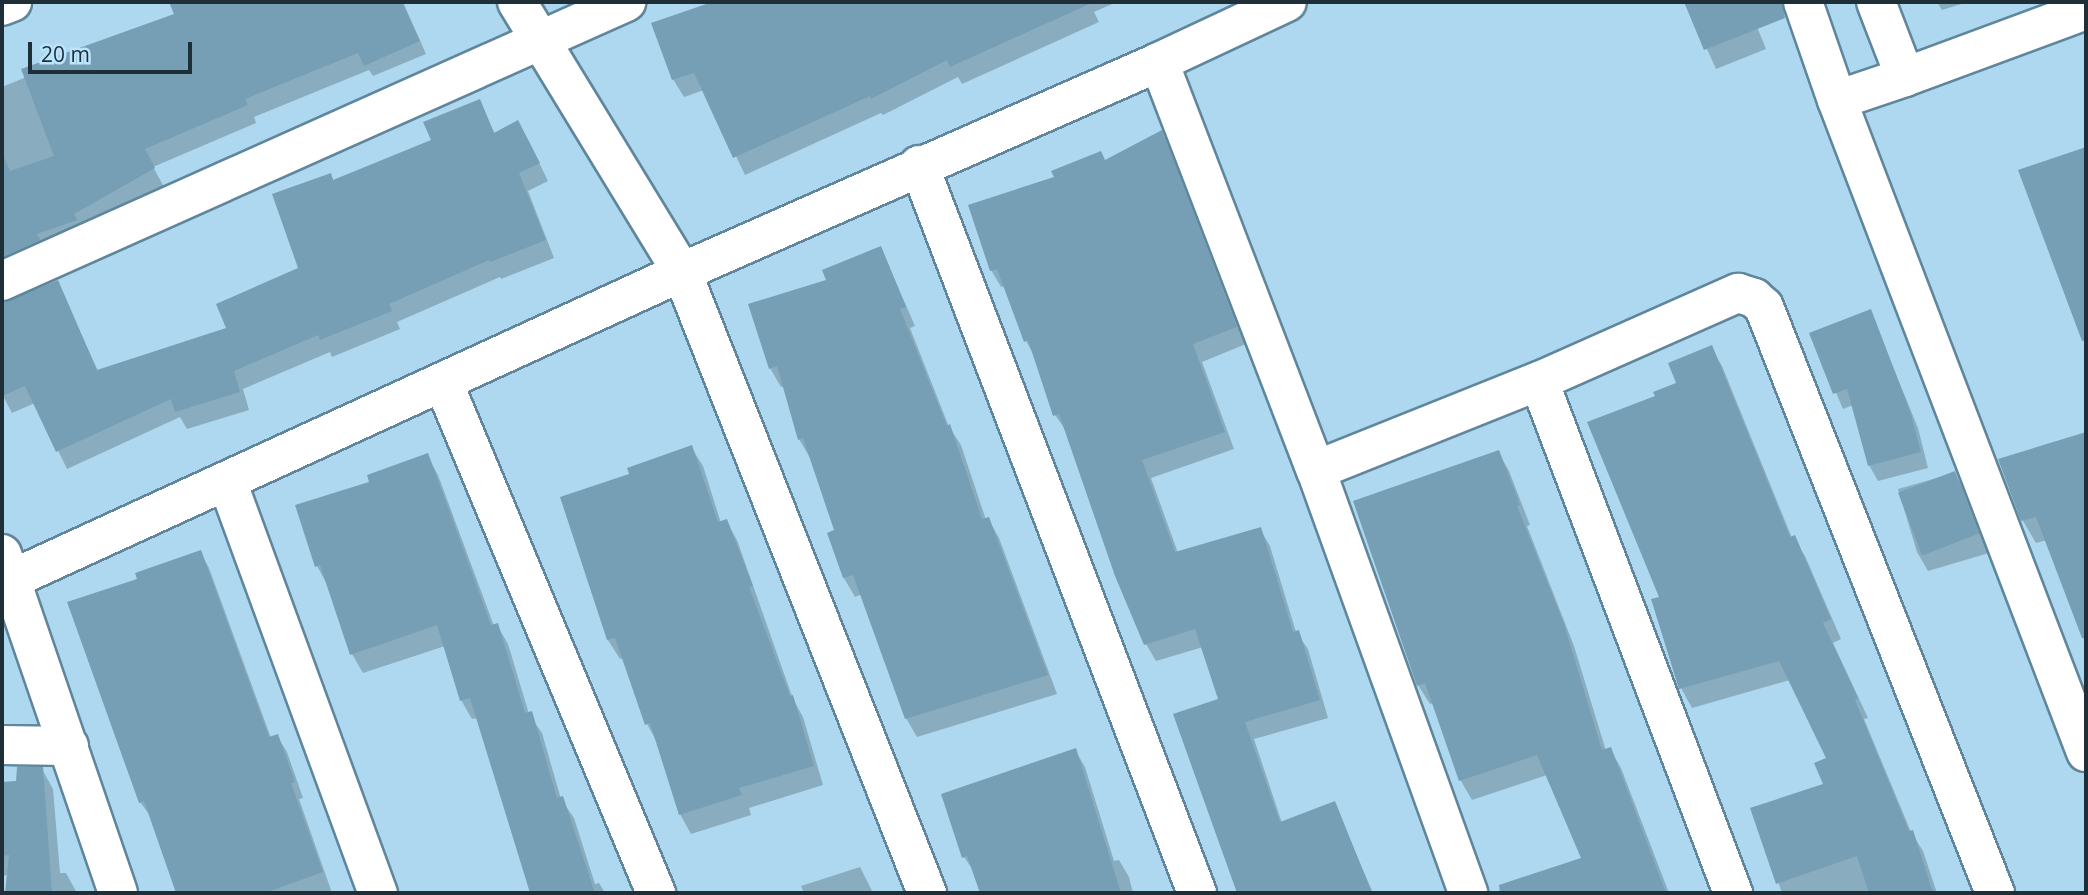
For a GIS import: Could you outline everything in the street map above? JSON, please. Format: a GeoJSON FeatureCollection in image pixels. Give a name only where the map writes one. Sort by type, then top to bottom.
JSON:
{"type":"FeatureCollection","features":[{"type":"Feature","properties":{"kind":"street"},"geometry":{"type":"LineString","coordinates":[[2,6],[12,2]]}},
{"type":"Feature","properties":{"kind":"street"},"geometry":{"type":"LineString","coordinates":[[517,2],[538,41],[682,272],[927,893]]}},
{"type":"Feature","properties":{"kind":"street"},"geometry":{"type":"LineString","coordinates":[[2,281],[626,2]]}},
{"type":"Feature","properties":{"kind":"street"},"geometry":{"type":"LineString","coordinates":[[118,893],[7,566],[228,481],[682,272],[919,165],[1159,62],[1287,2]]}},
{"type":"Feature","properties":{"kind":"street"},"geometry":{"type":"LineString","coordinates":[[1803,2],[1837,100],[2086,752]]}},
{"type":"Feature","properties":{"kind":"street"},"geometry":{"type":"LineString","coordinates":[[1876,2],[1905,77]]}},
{"type":"Feature","properties":{"kind":"street"},"geometry":{"type":"LineString","coordinates":[[1837,100],[2086,10]]}},
{"type":"Feature","properties":{"kind":"street"},"geometry":{"type":"LineString","coordinates":[[1159,62],[1316,470],[1468,893]]}},
{"type":"Feature","properties":{"kind":"street"},"geometry":{"type":"LineString","coordinates":[[919,165],[1198,893]]}},
{"type":"Feature","properties":{"kind":"street"},"geometry":{"type":"LineString","coordinates":[[1316,470],[1539,381],[1738,293],[1754,298],[1764,307],[1995,893]]}},
{"type":"Feature","properties":{"kind":"street"},"geometry":{"type":"LineString","coordinates":[[1539,381],[1733,893]]}},
{"type":"Feature","properties":{"kind":"street"},"geometry":{"type":"LineString","coordinates":[[443,382],[656,893]]}},
{"type":"Feature","properties":{"kind":"street"},"geometry":{"type":"LineString","coordinates":[[228,481],[379,893]]}},
{"type":"Feature","properties":{"kind":"street"},"geometry":{"type":"LineString","coordinates":[[2,745],[69,746]]}},
{"type":"Feature","properties":{"kind":"building"},"geometry":{"type":"Polygon","coordinates":[[[169,2],[402,2],[420,41],[364,66],[358,53],[245,99],[248,105],[145,149],[155,168],[74,214],[77,220],[37,234],[40,240],[2,257],[2,152],[10,171],[54,156],[21,69],[174,14],[169,2]]]}},
{"type":"Feature","properties":{"kind":"building"},"geometry":{"type":"Polygon","coordinates":[[[712,2],[1094,2],[950,67],[947,60],[871,99],[870,96],[733,158],[694,73],[672,80],[651,23],[712,2]]]}},
{"type":"Feature","properties":{"kind":"building"},"geometry":{"type":"Polygon","coordinates":[[[1684,2],[1782,2],[1785,18],[1704,50],[1684,2]]]}},
{"type":"Feature","properties":{"kind":"building"},"geometry":{"type":"Polygon","coordinates":[[[480,99],[494,133],[518,120],[540,163],[519,173],[546,240],[490,262],[489,260],[389,304],[392,311],[320,340],[318,335],[234,371],[240,392],[175,412],[171,399],[56,452],[25,386],[2,396],[2,303],[58,280],[97,370],[226,328],[216,304],[298,268],[272,194],[331,173],[333,180],[431,140],[423,122],[480,99]]]}},
{"type":"Feature","properties":{"kind":"building"},"geometry":{"type":"Polygon","coordinates":[[[1162,130],[1237,327],[1193,344],[1225,432],[1142,460],[1175,552],[1261,527],[1293,632],[1299,630],[1320,700],[1245,722],[1280,822],[1335,801],[1372,893],[1237,893],[1173,714],[1218,699],[1195,629],[1144,645],[1115,576],[1059,414],[1053,416],[1028,340],[1024,342],[997,269],[990,271],[968,205],[1054,177],[1051,171],[1101,151],[1105,160],[1162,130]]]}},
{"type":"Feature","properties":{"kind":"building"},"geometry":{"type":"Polygon","coordinates":[[[2086,147],[2086,340],[2082,341],[2018,170],[2086,147]]]}},
{"type":"Feature","properties":{"kind":"building"},"geometry":{"type":"Polygon","coordinates":[[[881,246],[906,307],[900,309],[947,426],[950,424],[982,519],[989,517],[1048,675],[905,719],[853,575],[843,578],[827,533],[834,530],[803,438],[798,440],[777,366],[769,369],[748,304],[826,280],[822,270],[881,246]]]}},
{"type":"Feature","properties":{"kind":"building"},"geometry":{"type":"Polygon","coordinates":[[[1871,309],[1910,411],[1921,452],[1868,466],[1847,389],[1833,394],[1809,333],[1871,309]]]}},
{"type":"Feature","properties":{"kind":"building"},"geometry":{"type":"Polygon","coordinates":[[[1712,345],[1790,537],[1795,535],[1831,619],[1823,623],[1858,698],[1855,700],[1909,831],[1913,830],[1933,893],[1869,893],[1857,856],[1776,884],[1750,808],[1823,784],[1814,763],[1826,758],[1779,661],[1679,689],[1651,599],[1659,597],[1587,422],[1655,396],[1653,392],[1676,383],[1668,363],[1712,345]]]}},
{"type":"Feature","properties":{"kind":"building"},"geometry":{"type":"Polygon","coordinates":[[[2086,432],[2086,638],[2082,638],[2036,517],[2021,521],[1998,459],[2086,432]]]}},
{"type":"Feature","properties":{"kind":"building"},"geometry":{"type":"Polygon","coordinates":[[[692,445],[718,522],[727,519],[753,586],[749,587],[790,696],[793,695],[814,766],[739,788],[742,795],[679,815],[650,723],[645,725],[615,638],[607,640],[560,497],[629,474],[627,468],[692,445]]]}},
{"type":"Feature","properties":{"kind":"building"},"geometry":{"type":"Polygon","coordinates":[[[1499,450],[1520,505],[1517,506],[1564,624],[1602,750],[1611,747],[1666,893],[1500,893],[1499,885],[1581,858],[1537,755],[1459,781],[1425,683],[1417,686],[1353,501],[1499,450]]]}},
{"type":"Feature","properties":{"kind":"building"},"geometry":{"type":"Polygon","coordinates":[[[428,453],[491,625],[498,623],[525,713],[532,711],[557,798],[563,796],[595,893],[530,893],[470,698],[460,701],[437,625],[350,655],[320,565],[315,567],[295,505],[369,482],[367,475],[428,453]]]}},
{"type":"Feature","properties":{"kind":"building"},"geometry":{"type":"Polygon","coordinates":[[[1955,471],[1979,534],[1922,555],[1898,493],[1955,471]]]}},
{"type":"Feature","properties":{"kind":"building"},"geometry":{"type":"Polygon","coordinates":[[[201,550],[269,737],[278,734],[295,782],[291,783],[323,872],[265,893],[176,893],[144,801],[139,803],[67,602],[137,579],[135,573],[201,550]]]}},
{"type":"Feature","properties":{"kind":"building"},"geometry":{"type":"Polygon","coordinates":[[[1076,748],[1121,893],[980,893],[967,856],[962,858],[941,794],[1076,748]]]}},
{"type":"Feature","properties":{"kind":"building"},"geometry":{"type":"Polygon","coordinates":[[[17,767],[43,767],[52,893],[5,893],[9,855],[2,856],[2,782],[16,781],[17,767]]]}}]}
